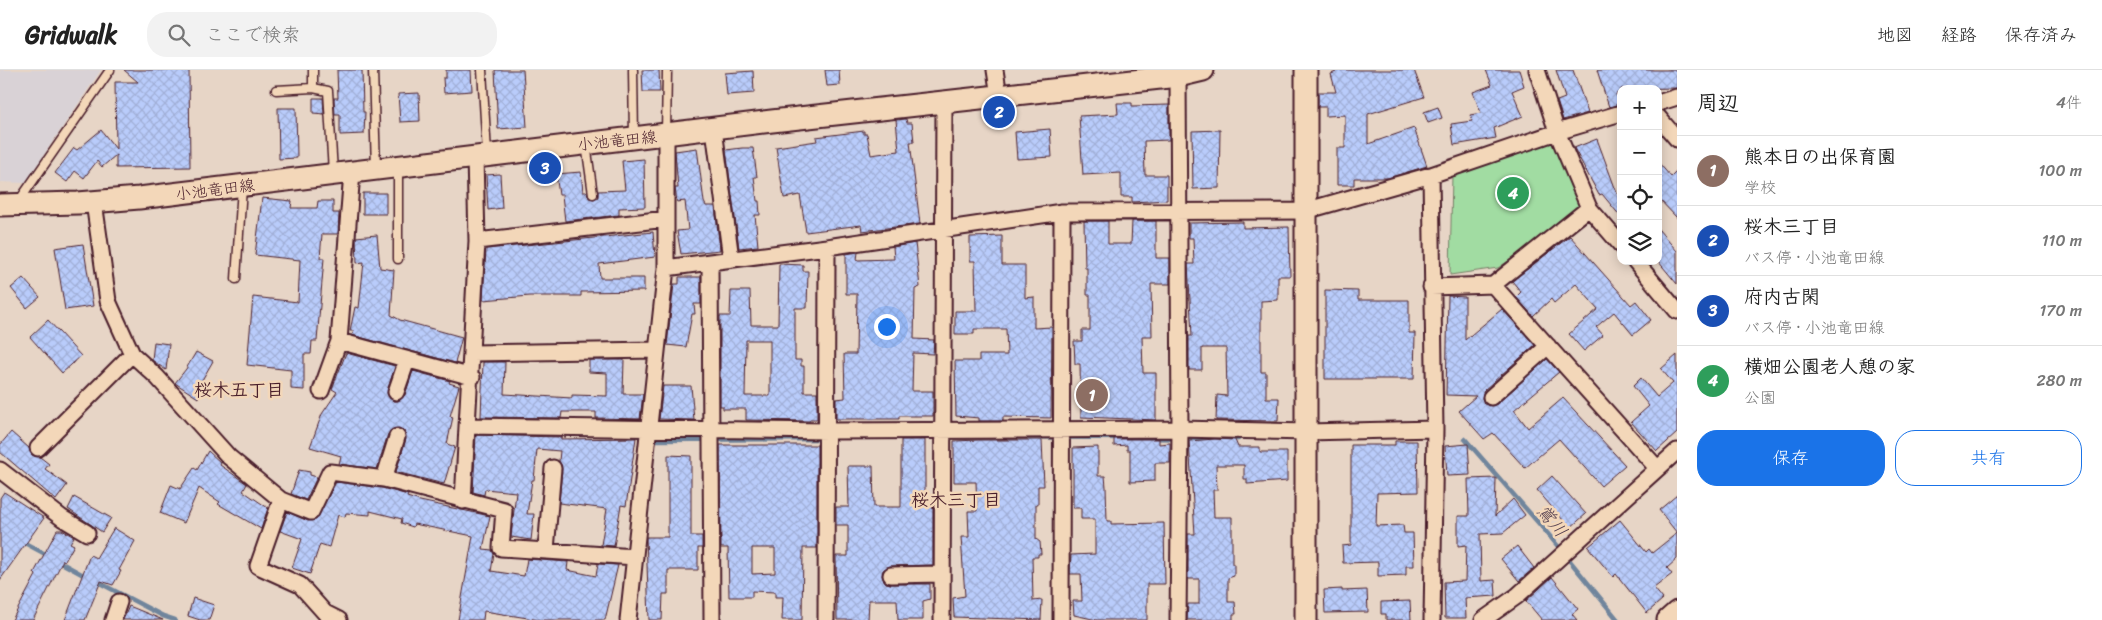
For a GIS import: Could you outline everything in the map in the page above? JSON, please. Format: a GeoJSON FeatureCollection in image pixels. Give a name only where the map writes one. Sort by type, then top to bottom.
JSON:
{"type":"FeatureCollection","features":[{"type":"Feature","properties":{"kind":"main road","name":"小池竜田線"},"geometry":{"type":"LineString","coordinates":[[8,205],[94,202],[398,168],[481,156],[1178,76],[1203,70]]}},
{"type":"Feature","properties":{"kind":"main road"},"geometry":{"type":"LineString","coordinates":[[1306,70],[1306,620]]}},
{"type":"Feature","properties":{"kind":"main road"},"geometry":{"type":"LineString","coordinates":[[1668,620],[1677,612]]}},
{"type":"Feature","properties":{"kind":"street"},"geometry":{"type":"LineString","coordinates":[[995,70],[999,96]]}},
{"type":"Feature","properties":{"kind":"street"},"geometry":{"type":"LineString","coordinates":[[1538,70],[1557,132],[1589,208],[1617,240]]}},
{"type":"Feature","properties":{"kind":"street"},"geometry":{"type":"LineString","coordinates":[[1178,76],[1180,429],[1178,620]]}},
{"type":"Feature","properties":{"kind":"street"},"geometry":{"type":"LineString","coordinates":[[1662,101],[1677,97]]}},
{"type":"Feature","properties":{"kind":"street"},"geometry":{"type":"LineString","coordinates":[[942,620],[944,102]]}},
{"type":"Feature","properties":{"kind":"street"},"geometry":{"type":"LineString","coordinates":[[666,268],[1062,212],[1305,211],[1431,175],[1557,132],[1617,114]]}},
{"type":"Feature","properties":{"kind":"street"},"geometry":{"type":"LineString","coordinates":[[1662,122],[1677,139]]}},
{"type":"Feature","properties":{"kind":"street"},"geometry":{"type":"LineString","coordinates":[[714,129],[730,259]]}},
{"type":"Feature","properties":{"kind":"street"},"geometry":{"type":"LineString","coordinates":[[628,620],[666,268],[666,135]]}},
{"type":"Feature","properties":{"kind":"street"},"geometry":{"type":"LineString","coordinates":[[463,501],[472,377],[481,156]]}},
{"type":"Feature","properties":{"kind":"street"},"geometry":{"type":"LineString","coordinates":[[321,390],[339,341],[342,173]]}},
{"type":"Feature","properties":{"kind":"street"},"geometry":{"type":"LineString","coordinates":[[1431,175],[1431,287],[1435,429],[1432,620]]}},
{"type":"Feature","properties":{"kind":"street"},"geometry":{"type":"LineString","coordinates":[[94,202],[108,301],[132,354],[157,377],[230,457],[281,500],[311,512],[330,472],[384,479],[463,501],[504,510],[501,548],[635,557]]}},
{"type":"Feature","properties":{"kind":"street"},"geometry":{"type":"LineString","coordinates":[[1431,287],[1493,285],[1589,208]]}},
{"type":"Feature","properties":{"kind":"street"},"geometry":{"type":"LineString","coordinates":[[1061,620],[1062,212]]}},
{"type":"Feature","properties":{"kind":"street"},"geometry":{"type":"LineString","coordinates":[[477,241],[666,219]]}},
{"type":"Feature","properties":{"kind":"street"},"geometry":{"type":"LineString","coordinates":[[826,620],[827,246]]}},
{"type":"Feature","properties":{"kind":"street"},"geometry":{"type":"LineString","coordinates":[[710,262],[713,431],[712,620]]}},
{"type":"Feature","properties":{"kind":"street"},"geometry":{"type":"LineString","coordinates":[[1637,265],[1677,311]]}},
{"type":"Feature","properties":{"kind":"street"},"geometry":{"type":"LineString","coordinates":[[1493,285],[1657,468]]}},
{"type":"Feature","properties":{"kind":"street"},"geometry":{"type":"LineString","coordinates":[[339,341],[472,377]]}},
{"type":"Feature","properties":{"kind":"street"},"geometry":{"type":"LineString","coordinates":[[1491,397],[1548,346]]}},
{"type":"Feature","properties":{"kind":"street"},"geometry":{"type":"LineString","coordinates":[[473,353],[656,350]]}},
{"type":"Feature","properties":{"kind":"street"},"geometry":{"type":"LineString","coordinates":[[38,448],[132,354]]}},
{"type":"Feature","properties":{"kind":"street"},"geometry":{"type":"LineString","coordinates":[[396,392],[407,360]]}},
{"type":"Feature","properties":{"kind":"street"},"geometry":{"type":"LineString","coordinates":[[468,426],[713,431],[942,430],[1061,432],[1180,429],[1307,432],[1435,429]]}},
{"type":"Feature","properties":{"kind":"street"},"geometry":{"type":"LineString","coordinates":[[384,479],[397,437]]}},
{"type":"Feature","properties":{"kind":"street"},"geometry":{"type":"LineString","coordinates":[[1483,620],[1517,596],[1677,452]]}},
{"type":"Feature","properties":{"kind":"street"},"geometry":{"type":"LineString","coordinates":[[546,550],[554,468]]}},
{"type":"Feature","properties":{"kind":"street"},"geometry":{"type":"LineString","coordinates":[[0,470],[62,518],[88,533]]}},
{"type":"Feature","properties":{"kind":"street"},"geometry":{"type":"LineString","coordinates":[[281,500],[258,566],[300,585],[325,613],[339,620]]}},
{"type":"Feature","properties":{"kind":"street"},"geometry":{"type":"LineString","coordinates":[[891,575],[942,574]]}},
{"type":"Feature","properties":{"kind":"street"},"geometry":{"type":"LineString","coordinates":[[113,620],[119,602]]}},
{"type":"Feature","properties":{"kind":"lane"},"geometry":{"type":"LineString","coordinates":[[8,205],[110,70]]}},
{"type":"Feature","properties":{"kind":"lane"},"geometry":{"type":"LineString","coordinates":[[313,70],[313,88]]}},
{"type":"Feature","properties":{"kind":"lane"},"geometry":{"type":"LineString","coordinates":[[373,70],[376,170]]}},
{"type":"Feature","properties":{"kind":"lane"},"geometry":{"type":"LineString","coordinates":[[481,156],[482,70]]}},
{"type":"Feature","properties":{"kind":"lane"},"geometry":{"type":"LineString","coordinates":[[633,70],[634,139]]}},
{"type":"Feature","properties":{"kind":"lane"},"geometry":{"type":"LineString","coordinates":[[666,135],[667,70]]}},
{"type":"Feature","properties":{"kind":"lane"},"geometry":{"type":"LineString","coordinates":[[276,90],[313,88],[328,92],[342,173]]}},
{"type":"Feature","properties":{"kind":"lane"},"geometry":{"type":"LineString","coordinates":[[586,144],[593,194]]}},
{"type":"Feature","properties":{"kind":"lane"},"geometry":{"type":"LineString","coordinates":[[398,168],[398,259]]}},
{"type":"Feature","properties":{"kind":"lane"},"geometry":{"type":"LineString","coordinates":[[236,279],[242,185]]}},
{"type":"Feature","properties":{"kind":"shaded area"},"geometry":{"type":"Polygon","coordinates":[[[0,70],[101,70],[25,183],[0,182],[0,70]]]}},
{"type":"Feature","properties":{"kind":"green space"},"geometry":{"type":"Polygon","coordinates":[[[1555,141],[1581,211],[1498,268],[1450,275],[1452,175],[1555,141]]]}},
{"type":"Feature","properties":{"kind":"building"},"geometry":{"type":"Polygon","coordinates":[[[124,70],[189,70],[190,167],[116,168],[116,155],[102,167],[97,161],[84,178],[75,171],[67,182],[55,173],[74,148],[77,150],[101,130],[116,149],[115,82],[138,82],[124,70]]]}},
{"type":"Feature","properties":{"kind":"building"},"geometry":{"type":"Polygon","coordinates":[[[337,70],[362,70],[363,112],[365,112],[364,134],[340,135],[340,114],[335,114],[334,98],[338,98],[337,70]]]}},
{"type":"Feature","properties":{"kind":"building"},"geometry":{"type":"Polygon","coordinates":[[[446,70],[471,70],[472,91],[444,93],[443,78],[446,78],[446,70]]]}},
{"type":"Feature","properties":{"kind":"building"},"geometry":{"type":"Polygon","coordinates":[[[495,70],[523,70],[527,127],[498,129],[495,70]]]}},
{"type":"Feature","properties":{"kind":"building"},"geometry":{"type":"Polygon","coordinates":[[[642,70],[659,70],[660,92],[643,92],[642,70]]]}},
{"type":"Feature","properties":{"kind":"building"},"geometry":{"type":"Polygon","coordinates":[[[825,70],[839,70],[840,85],[827,86],[825,70]]]}},
{"type":"Feature","properties":{"kind":"building"},"geometry":{"type":"Polygon","coordinates":[[[1335,70],[1414,70],[1424,97],[1368,114],[1368,144],[1414,128],[1427,166],[1388,178],[1354,178],[1354,185],[1337,185],[1337,148],[1345,148],[1345,115],[1326,116],[1326,107],[1318,107],[1318,92],[1336,92],[1331,74],[1336,72],[1335,70]]]}},
{"type":"Feature","properties":{"kind":"building"},"geometry":{"type":"Polygon","coordinates":[[[1486,70],[1519,70],[1524,86],[1512,91],[1523,116],[1494,128],[1496,138],[1454,145],[1451,124],[1472,121],[1470,115],[1481,113],[1473,92],[1492,85],[1486,70]]]}},
{"type":"Feature","properties":{"kind":"building"},"geometry":{"type":"Polygon","coordinates":[[[1556,70],[1573,70],[1588,113],[1563,120],[1557,101],[1565,98],[1556,70]]]}},
{"type":"Feature","properties":{"kind":"building"},"geometry":{"type":"Polygon","coordinates":[[[1597,70],[1677,70],[1677,88],[1662,88],[1662,85],[1617,85],[1617,105],[1609,107],[1597,70]]]}},
{"type":"Feature","properties":{"kind":"building"},"geometry":{"type":"Polygon","coordinates":[[[753,71],[754,93],[727,95],[725,73],[753,71]]]}},
{"type":"Feature","properties":{"kind":"building"},"geometry":{"type":"Polygon","coordinates":[[[419,93],[420,121],[400,122],[398,94],[419,93]]]}},
{"type":"Feature","properties":{"kind":"building"},"geometry":{"type":"Polygon","coordinates":[[[313,98],[323,98],[324,114],[313,113],[313,98]]]}},
{"type":"Feature","properties":{"kind":"building"},"geometry":{"type":"Polygon","coordinates":[[[1117,103],[1132,103],[1132,106],[1169,105],[1169,140],[1144,141],[1145,175],[1167,175],[1167,200],[1132,202],[1132,197],[1121,197],[1121,173],[1083,175],[1079,116],[1118,114],[1117,103]]]}},
{"type":"Feature","properties":{"kind":"building"},"geometry":{"type":"Polygon","coordinates":[[[1438,107],[1442,118],[1428,123],[1424,112],[1438,107]]]}},
{"type":"Feature","properties":{"kind":"building"},"geometry":{"type":"Polygon","coordinates":[[[278,108],[296,108],[297,158],[279,159],[278,108]]]}},
{"type":"Feature","properties":{"kind":"building"},"geometry":{"type":"Polygon","coordinates":[[[906,119],[907,123],[912,123],[914,142],[910,142],[920,224],[862,231],[861,225],[806,232],[800,195],[784,198],[776,147],[817,141],[816,137],[864,131],[864,134],[867,134],[871,155],[899,151],[896,120],[906,119]]]}},
{"type":"Feature","properties":{"kind":"building"},"geometry":{"type":"Polygon","coordinates":[[[1050,129],[1052,157],[1017,159],[1015,132],[1050,129]]]}},
{"type":"Feature","properties":{"kind":"building"},"geometry":{"type":"Polygon","coordinates":[[[1220,130],[1219,188],[1193,189],[1192,131],[1220,130]]]}},
{"type":"Feature","properties":{"kind":"building"},"geometry":{"type":"Polygon","coordinates":[[[1597,139],[1617,193],[1617,212],[1602,194],[1599,195],[1574,148],[1597,139]]]}},
{"type":"Feature","properties":{"kind":"building"},"geometry":{"type":"Polygon","coordinates":[[[697,148],[704,202],[706,206],[715,206],[720,250],[681,254],[677,231],[688,230],[685,201],[677,202],[675,188],[678,188],[675,151],[697,148]]]}},
{"type":"Feature","properties":{"kind":"building"},"geometry":{"type":"Polygon","coordinates":[[[753,148],[757,177],[754,177],[760,215],[755,215],[758,246],[739,248],[726,150],[753,148]]]}},
{"type":"Feature","properties":{"kind":"building"},"geometry":{"type":"Polygon","coordinates":[[[644,159],[645,207],[619,208],[619,215],[565,221],[562,195],[559,195],[556,174],[581,172],[583,192],[587,192],[589,198],[594,199],[598,197],[598,191],[625,190],[622,161],[644,159]]]}},
{"type":"Feature","properties":{"kind":"building"},"geometry":{"type":"Polygon","coordinates":[[[1662,167],[1671,177],[1677,171],[1677,218],[1662,202],[1662,167]]]}},
{"type":"Feature","properties":{"kind":"building"},"geometry":{"type":"Polygon","coordinates":[[[500,174],[502,208],[488,210],[486,175],[500,174]]]}},
{"type":"Feature","properties":{"kind":"building"},"geometry":{"type":"Polygon","coordinates":[[[363,193],[386,193],[386,214],[363,214],[363,193]]]}},
{"type":"Feature","properties":{"kind":"building"},"geometry":{"type":"Polygon","coordinates":[[[262,198],[292,201],[291,208],[317,208],[318,201],[333,201],[333,213],[339,213],[338,234],[322,234],[320,258],[324,258],[317,341],[312,341],[311,354],[304,354],[304,390],[291,389],[291,370],[247,365],[253,297],[298,302],[300,260],[255,255],[262,198]]]}},
{"type":"Feature","properties":{"kind":"building"},"geometry":{"type":"Polygon","coordinates":[[[1084,221],[1108,221],[1108,244],[1131,244],[1132,221],[1156,221],[1156,258],[1170,258],[1170,284],[1151,284],[1152,336],[1142,336],[1143,373],[1156,373],[1156,420],[1081,417],[1080,364],[1075,364],[1074,341],[1082,341],[1082,330],[1090,330],[1090,295],[1087,295],[1084,221]]]}},
{"type":"Feature","properties":{"kind":"building"},"geometry":{"type":"Polygon","coordinates":[[[1243,222],[1243,228],[1289,227],[1290,276],[1278,276],[1278,300],[1261,301],[1261,372],[1266,372],[1266,398],[1279,398],[1278,421],[1216,420],[1217,395],[1227,396],[1226,348],[1202,348],[1202,370],[1189,370],[1189,336],[1192,336],[1188,264],[1194,264],[1193,238],[1189,238],[1189,223],[1243,222]]]}},
{"type":"Feature","properties":{"kind":"building"},"geometry":{"type":"Polygon","coordinates":[[[653,232],[655,257],[599,264],[600,278],[644,278],[644,291],[581,292],[581,296],[530,296],[483,300],[486,249],[653,232]]]}},
{"type":"Feature","properties":{"kind":"building"},"geometry":{"type":"Polygon","coordinates":[[[1662,234],[1677,251],[1677,284],[1661,265],[1662,234]]]}},
{"type":"Feature","properties":{"kind":"building"},"geometry":{"type":"Polygon","coordinates":[[[377,235],[380,268],[394,270],[391,315],[400,320],[462,337],[455,363],[352,335],[354,331],[350,331],[355,307],[359,308],[364,262],[357,263],[356,237],[377,235]]]}},
{"type":"Feature","properties":{"kind":"building"},"geometry":{"type":"Polygon","coordinates":[[[1002,236],[1002,265],[1025,265],[1025,298],[1034,297],[1034,328],[1052,327],[1051,418],[1003,417],[1003,421],[979,421],[979,418],[956,416],[955,361],[979,361],[979,355],[1007,355],[1006,329],[974,329],[974,334],[955,334],[955,311],[976,311],[975,261],[970,261],[970,237],[1002,236]]]}},
{"type":"Feature","properties":{"kind":"building"},"geometry":{"type":"Polygon","coordinates":[[[1570,236],[1631,305],[1636,301],[1651,320],[1633,335],[1614,312],[1596,327],[1603,335],[1584,351],[1569,334],[1598,309],[1576,284],[1554,303],[1551,299],[1533,316],[1516,297],[1521,292],[1512,281],[1570,236]]]}},
{"type":"Feature","properties":{"kind":"building"},"geometry":{"type":"Polygon","coordinates":[[[915,243],[920,287],[915,289],[914,339],[934,340],[933,354],[913,353],[912,391],[933,391],[933,416],[899,416],[899,419],[836,419],[836,399],[845,398],[844,354],[856,354],[857,294],[846,294],[846,254],[858,252],[857,260],[894,259],[893,247],[915,243]]]}},
{"type":"Feature","properties":{"kind":"building"},"geometry":{"type":"Polygon","coordinates":[[[83,244],[93,306],[65,310],[55,248],[83,244]]]}},
{"type":"Feature","properties":{"kind":"building"},"geometry":{"type":"Polygon","coordinates":[[[779,264],[803,265],[803,271],[808,271],[807,308],[795,308],[795,360],[801,360],[801,366],[804,366],[804,392],[817,392],[817,419],[810,419],[810,421],[746,420],[746,409],[723,409],[723,406],[720,406],[720,316],[730,316],[731,291],[750,291],[751,325],[778,325],[779,264]],[[746,340],[745,396],[770,396],[770,340],[746,340]]]}},
{"type":"Feature","properties":{"kind":"building"},"geometry":{"type":"Polygon","coordinates":[[[679,277],[701,277],[701,304],[694,304],[695,314],[692,314],[686,347],[667,345],[674,284],[679,284],[679,277]]]}},
{"type":"Feature","properties":{"kind":"building"},"geometry":{"type":"Polygon","coordinates":[[[23,278],[40,297],[27,308],[11,288],[23,278]]]}},
{"type":"Feature","properties":{"kind":"building"},"geometry":{"type":"Polygon","coordinates":[[[1325,290],[1358,291],[1358,300],[1409,300],[1409,333],[1415,333],[1414,379],[1325,379],[1325,290]]]}},
{"type":"Feature","properties":{"kind":"building"},"geometry":{"type":"Polygon","coordinates":[[[1448,296],[1465,297],[1465,340],[1502,309],[1535,345],[1484,390],[1482,398],[1484,404],[1492,406],[1497,404],[1547,359],[1559,372],[1514,410],[1528,428],[1563,398],[1625,465],[1601,486],[1559,439],[1525,468],[1493,433],[1484,439],[1459,411],[1476,396],[1446,395],[1448,296]]]}},
{"type":"Feature","properties":{"kind":"building"},"geometry":{"type":"Polygon","coordinates":[[[48,320],[81,356],[62,373],[30,337],[48,320]]]}},
{"type":"Feature","properties":{"kind":"building"},"geometry":{"type":"Polygon","coordinates":[[[154,342],[169,344],[166,370],[152,360],[154,342]]]}},
{"type":"Feature","properties":{"kind":"building"},"geometry":{"type":"Polygon","coordinates":[[[196,352],[213,361],[202,380],[204,382],[198,398],[175,383],[196,352]]]}},
{"type":"Feature","properties":{"kind":"building"},"geometry":{"type":"Polygon","coordinates":[[[346,353],[395,366],[387,393],[393,401],[398,401],[405,395],[413,371],[450,381],[449,383],[459,386],[450,416],[453,417],[447,444],[455,447],[444,484],[396,472],[406,439],[404,431],[399,428],[391,430],[388,434],[377,469],[339,464],[341,456],[310,447],[322,414],[337,392],[332,389],[346,353]]]}},
{"type":"Feature","properties":{"kind":"building"},"geometry":{"type":"Polygon","coordinates":[[[1677,355],[1677,433],[1657,451],[1631,422],[1649,406],[1633,386],[1641,378],[1657,397],[1673,383],[1661,369],[1677,355]]]}},
{"type":"Feature","properties":{"kind":"building"},"geometry":{"type":"Polygon","coordinates":[[[589,360],[624,360],[623,394],[643,394],[640,419],[596,418],[596,412],[562,412],[561,418],[481,417],[483,362],[505,362],[504,394],[572,398],[572,395],[607,396],[607,373],[589,372],[589,360]]]}},
{"type":"Feature","properties":{"kind":"building"},"geometry":{"type":"Polygon","coordinates":[[[663,386],[691,386],[694,420],[659,419],[663,386]]]}},
{"type":"Feature","properties":{"kind":"building"},"geometry":{"type":"Polygon","coordinates":[[[11,432],[29,448],[32,455],[40,457],[49,464],[45,469],[67,485],[56,500],[0,452],[0,445],[11,432]]]}},
{"type":"Feature","properties":{"kind":"building"},"geometry":{"type":"Polygon","coordinates":[[[476,435],[561,437],[561,439],[636,438],[626,506],[621,505],[614,546],[601,545],[607,509],[559,503],[562,469],[559,461],[560,451],[537,449],[534,480],[532,480],[527,514],[534,514],[531,540],[511,537],[516,492],[485,489],[484,495],[473,492],[476,435]]]}},
{"type":"Feature","properties":{"kind":"building"},"geometry":{"type":"Polygon","coordinates":[[[1114,439],[1159,439],[1159,444],[1170,443],[1170,463],[1155,463],[1155,481],[1130,482],[1130,450],[1127,450],[1127,445],[1114,446],[1114,439]]]}},
{"type":"Feature","properties":{"kind":"building"},"geometry":{"type":"Polygon","coordinates":[[[901,440],[925,440],[925,506],[932,506],[933,509],[933,565],[890,566],[883,570],[882,576],[886,583],[891,584],[930,584],[930,599],[923,601],[923,620],[898,620],[897,600],[869,600],[868,620],[837,620],[836,556],[848,556],[848,525],[836,525],[836,507],[849,507],[848,466],[873,466],[874,507],[901,507],[901,440]]]}},
{"type":"Feature","properties":{"kind":"building"},"geometry":{"type":"Polygon","coordinates":[[[1042,440],[1044,486],[1038,486],[1038,504],[1036,504],[1036,539],[1040,542],[1041,554],[1038,554],[1038,557],[1032,557],[1033,601],[1042,600],[1041,620],[954,617],[953,598],[965,596],[961,537],[969,537],[968,511],[977,511],[976,482],[954,482],[954,441],[1042,440]]]}},
{"type":"Feature","properties":{"kind":"building"},"geometry":{"type":"Polygon","coordinates":[[[1235,440],[1238,447],[1260,447],[1260,452],[1287,452],[1287,481],[1247,484],[1247,479],[1244,479],[1244,465],[1216,465],[1217,490],[1213,490],[1214,517],[1232,517],[1232,564],[1234,564],[1234,576],[1228,578],[1228,602],[1235,602],[1236,614],[1233,614],[1233,620],[1187,620],[1188,604],[1199,604],[1199,579],[1188,579],[1188,534],[1195,534],[1189,441],[1235,440]]]}},
{"type":"Feature","properties":{"kind":"building"},"geometry":{"type":"Polygon","coordinates":[[[1395,441],[1417,441],[1418,492],[1377,493],[1376,526],[1403,525],[1404,533],[1413,533],[1414,566],[1406,566],[1406,575],[1378,576],[1378,562],[1343,563],[1342,546],[1351,545],[1351,445],[1395,445],[1395,441]]]}},
{"type":"Feature","properties":{"kind":"building"},"geometry":{"type":"Polygon","coordinates":[[[1468,444],[1470,475],[1447,476],[1445,446],[1468,444]]]}},
{"type":"Feature","properties":{"kind":"building"},"geometry":{"type":"Polygon","coordinates":[[[720,445],[817,445],[817,548],[803,548],[802,620],[782,620],[783,597],[775,597],[775,592],[752,591],[752,597],[729,597],[728,548],[721,548],[720,445]],[[752,548],[752,574],[775,573],[775,548],[752,548]]]}},
{"type":"Feature","properties":{"kind":"building"},"geometry":{"type":"Polygon","coordinates":[[[1098,447],[1098,476],[1105,476],[1107,521],[1111,521],[1111,524],[1164,523],[1165,584],[1147,584],[1147,620],[1097,620],[1074,615],[1073,601],[1082,601],[1081,574],[1070,574],[1071,555],[1095,554],[1095,519],[1081,519],[1081,508],[1073,508],[1073,448],[1098,447]]]}},
{"type":"Feature","properties":{"kind":"building"},"geometry":{"type":"Polygon","coordinates":[[[208,451],[221,463],[220,465],[247,484],[243,491],[268,508],[261,529],[218,504],[220,502],[199,488],[184,523],[160,513],[171,485],[180,489],[194,468],[197,470],[208,451]]]}},
{"type":"Feature","properties":{"kind":"building"},"geometry":{"type":"Polygon","coordinates":[[[668,455],[691,456],[691,536],[702,536],[702,548],[698,548],[698,570],[668,570],[668,594],[663,594],[662,620],[649,620],[646,537],[668,537],[668,455]]]}},
{"type":"Feature","properties":{"kind":"building"},"geometry":{"type":"Polygon","coordinates":[[[299,470],[310,472],[310,475],[317,477],[306,500],[291,494],[299,470]]]}},
{"type":"Feature","properties":{"kind":"building"},"geometry":{"type":"Polygon","coordinates":[[[1552,476],[1586,514],[1570,528],[1537,490],[1552,476]]]}},
{"type":"Feature","properties":{"kind":"building"},"geometry":{"type":"Polygon","coordinates":[[[1496,478],[1495,516],[1513,499],[1525,515],[1503,533],[1480,534],[1481,581],[1495,580],[1496,596],[1465,598],[1466,618],[1445,618],[1444,582],[1465,581],[1466,545],[1458,546],[1458,516],[1469,516],[1468,479],[1496,478]]]}},
{"type":"Feature","properties":{"kind":"building"},"geometry":{"type":"Polygon","coordinates":[[[336,482],[382,488],[408,495],[407,497],[420,501],[490,516],[483,549],[492,550],[494,554],[491,571],[524,576],[527,559],[568,562],[567,570],[596,576],[598,564],[618,565],[605,620],[540,620],[484,611],[483,620],[458,620],[473,536],[414,524],[413,527],[401,523],[402,519],[370,511],[370,515],[346,513],[345,517],[338,515],[329,547],[320,544],[310,574],[292,568],[302,539],[280,531],[287,512],[308,521],[316,520],[336,482]]]}},
{"type":"Feature","properties":{"kind":"building"},"geometry":{"type":"Polygon","coordinates":[[[4,492],[44,518],[0,580],[0,498],[4,492]]]}},
{"type":"Feature","properties":{"kind":"building"},"geometry":{"type":"Polygon","coordinates":[[[1677,495],[1677,533],[1659,510],[1677,495]]]}},
{"type":"Feature","properties":{"kind":"building"},"geometry":{"type":"Polygon","coordinates":[[[74,497],[111,518],[102,532],[68,509],[74,497]]]}},
{"type":"Feature","properties":{"kind":"building"},"geometry":{"type":"Polygon","coordinates":[[[1620,520],[1646,552],[1649,549],[1652,553],[1677,533],[1677,559],[1667,568],[1672,574],[1654,588],[1663,599],[1647,613],[1616,574],[1613,577],[1588,547],[1620,520]]]}},
{"type":"Feature","properties":{"kind":"building"},"geometry":{"type":"Polygon","coordinates":[[[114,528],[135,541],[119,570],[121,571],[113,585],[101,581],[85,620],[65,620],[90,555],[96,558],[114,528]]]}},
{"type":"Feature","properties":{"kind":"building"},"geometry":{"type":"Polygon","coordinates":[[[57,530],[62,530],[74,537],[70,543],[74,545],[65,561],[63,560],[33,620],[12,620],[36,575],[34,573],[57,530]]]}},
{"type":"Feature","properties":{"kind":"building"},"geometry":{"type":"Polygon","coordinates":[[[1517,546],[1534,568],[1519,581],[1501,559],[1517,546]]]}},
{"type":"Feature","properties":{"kind":"building"},"geometry":{"type":"Polygon","coordinates":[[[1552,577],[1578,609],[1572,614],[1577,620],[1542,620],[1526,601],[1552,577]]]}},
{"type":"Feature","properties":{"kind":"building"},"geometry":{"type":"Polygon","coordinates":[[[1342,589],[1342,591],[1367,590],[1368,612],[1325,613],[1324,590],[1342,589]]]}},
{"type":"Feature","properties":{"kind":"building"},"geometry":{"type":"Polygon","coordinates":[[[193,598],[214,605],[209,620],[200,620],[188,616],[193,598]]]}},
{"type":"Feature","properties":{"kind":"building"},"geometry":{"type":"Polygon","coordinates":[[[1410,601],[1411,620],[1386,620],[1386,614],[1381,614],[1381,602],[1410,601]]]}},
{"type":"Feature","properties":{"kind":"building"},"geometry":{"type":"Polygon","coordinates":[[[129,606],[163,620],[123,620],[129,606]]]}},
{"type":"Feature","properties":{"kind":"waterway"},"geometry":{"type":"LineString","coordinates":[[1008,437],[1238,439]]}},
{"type":"Feature","properties":{"kind":"waterway"},"geometry":{"type":"LineString","coordinates":[[657,440],[823,439]]}},
{"type":"Feature","properties":{"kind":"waterway","name":"鴬川"},"geometry":{"type":"LineString","coordinates":[[1465,439],[1548,534],[1618,620]]}},
{"type":"Feature","properties":{"kind":"waterway"},"geometry":{"type":"LineString","coordinates":[[21,541],[49,556]]}},
{"type":"Feature","properties":{"kind":"waterway"},"geometry":{"type":"LineString","coordinates":[[56,560],[87,577]]}},
{"type":"Feature","properties":{"kind":"waterway"},"geometry":{"type":"LineString","coordinates":[[96,581],[163,616],[175,620]]}},
{"type":"Feature","properties":{"kind":"place","name":"桜木三丁目"},"geometry":{"type":"Point","coordinates":[999,112]}},
{"type":"Feature","properties":{"kind":"place","name":"府内古閑"},"geometry":{"type":"Point","coordinates":[545,168]}},
{"type":"Feature","properties":{"kind":"place","name":"横畑公園老人憩の家"},"geometry":{"type":"Point","coordinates":[1513,193]}},
{"type":"Feature","properties":{"kind":"place","name":"熊本日の出保育園"},"geometry":{"type":"Point","coordinates":[1092,395]}},
{"type":"Feature","properties":{"kind":"district","name":"桜木五丁目"},"geometry":{"type":"Point","coordinates":[239,390]}},
{"type":"Feature","properties":{"kind":"district","name":"桜木三丁目"},"geometry":{"type":"Point","coordinates":[956,500]}}]}
